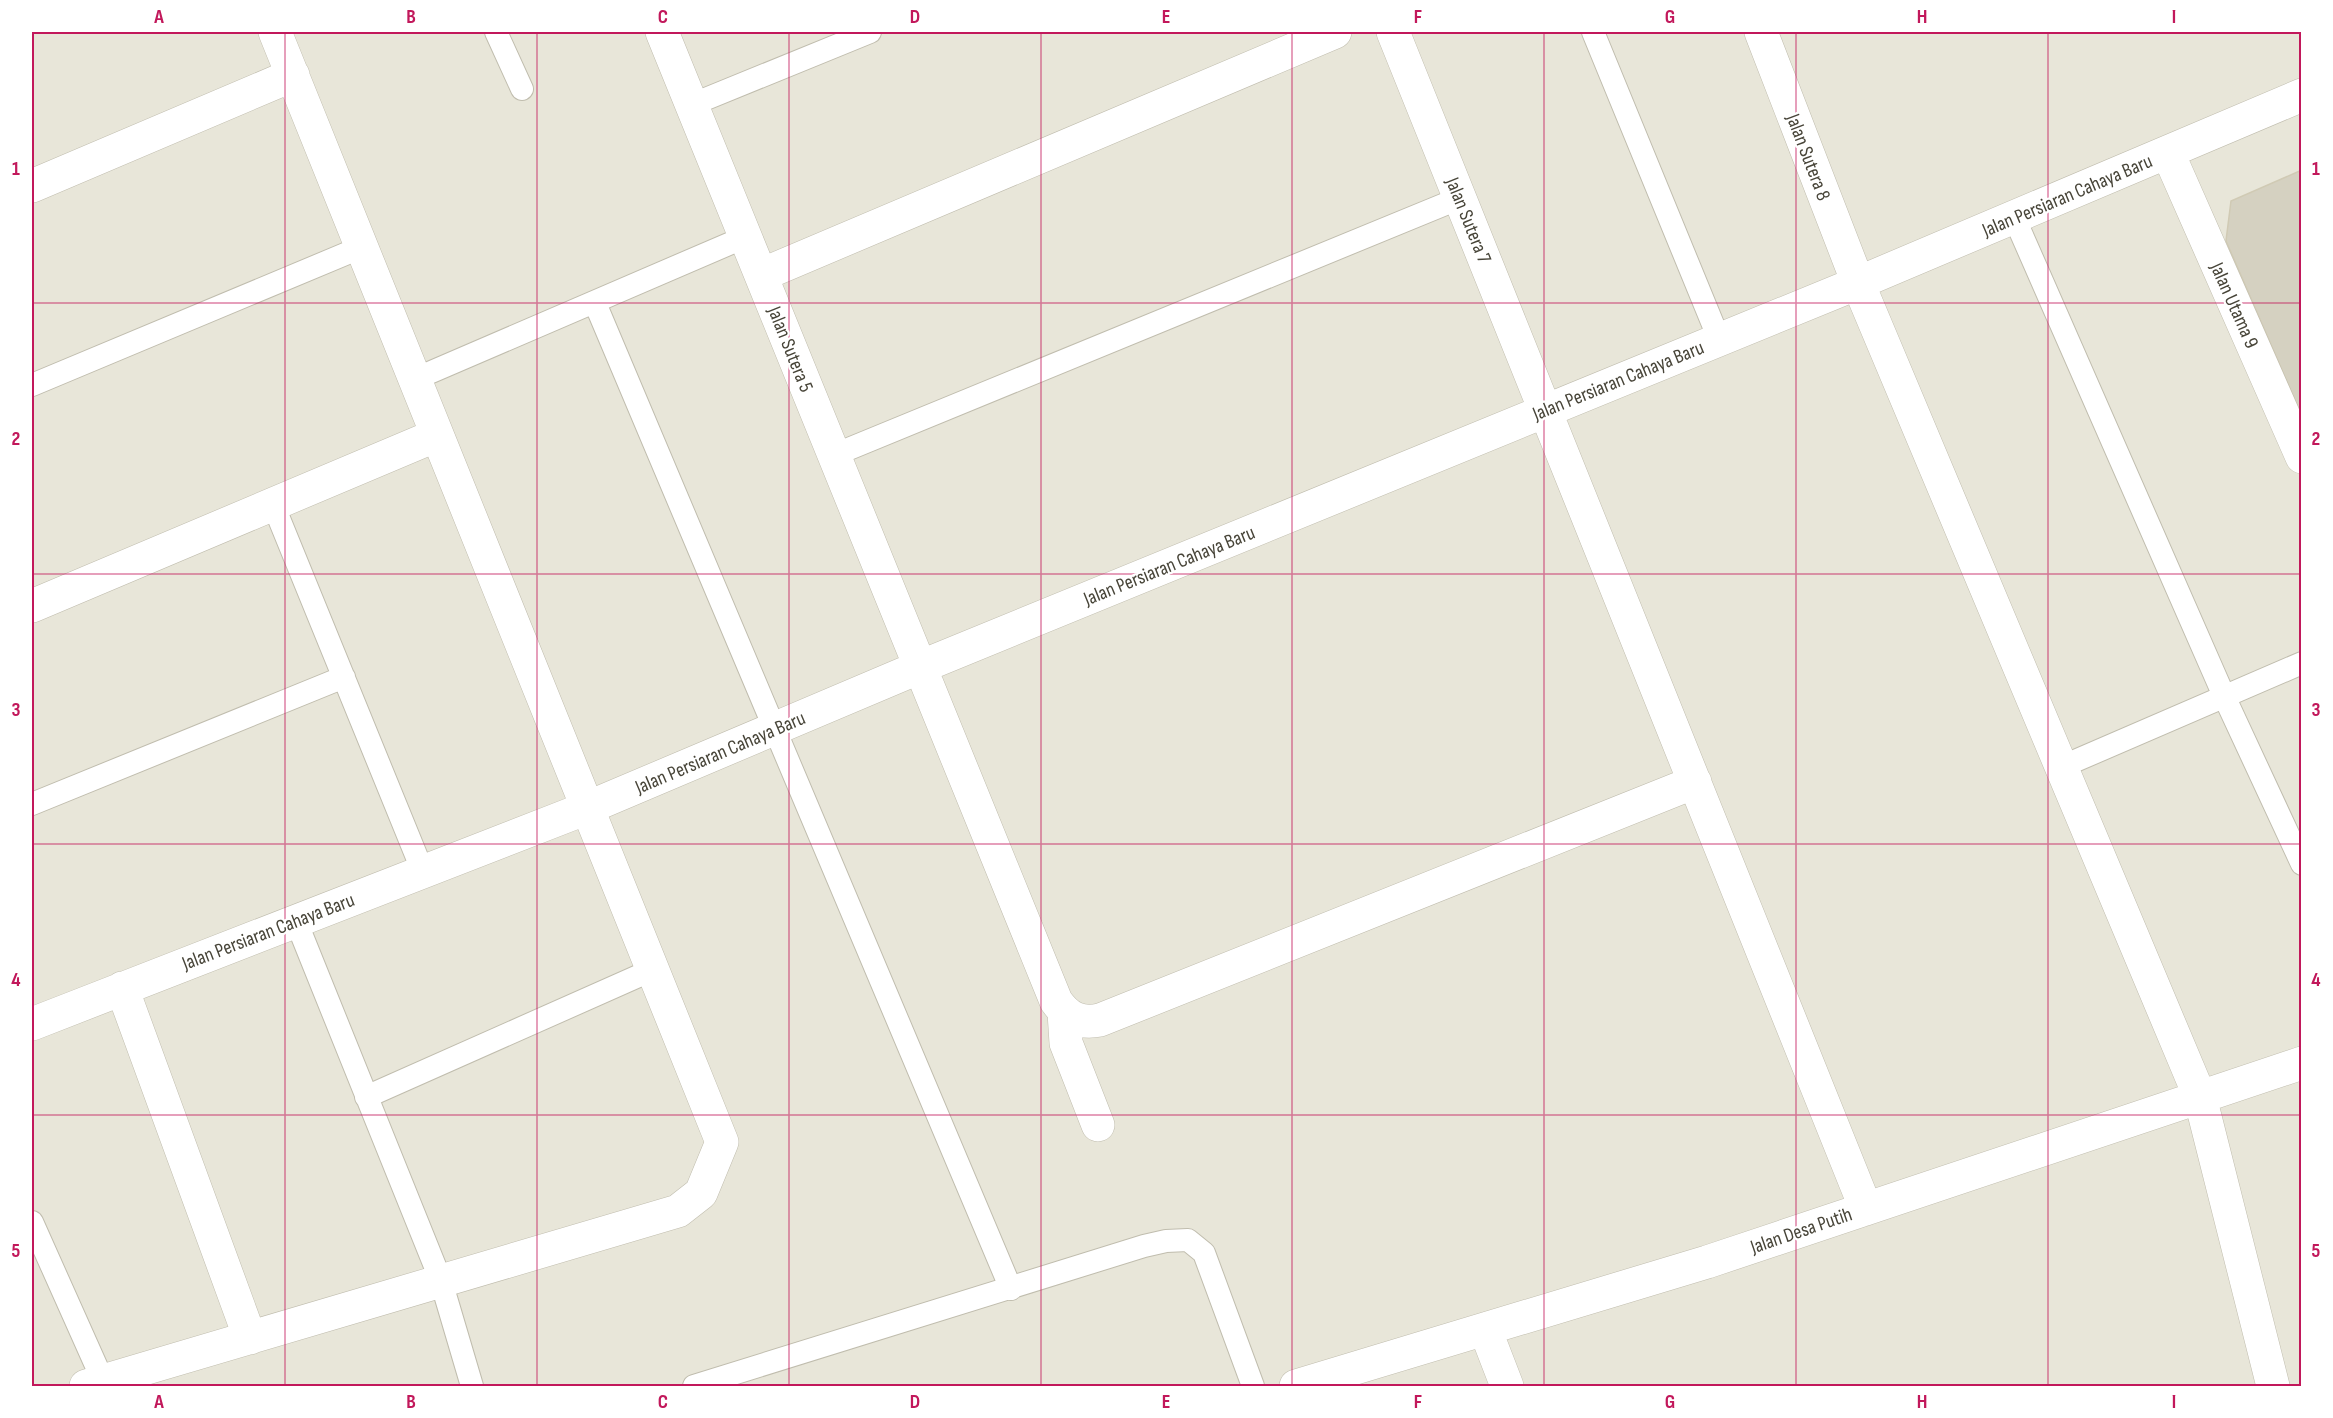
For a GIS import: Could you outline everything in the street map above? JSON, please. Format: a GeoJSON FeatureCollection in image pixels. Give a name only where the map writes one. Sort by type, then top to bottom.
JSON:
{"type":"FeatureCollection","features":[{"type":"Feature","properties":{"kind":"street"},"geometry":{"type":"LineString","coordinates":[[94,1384],[678,1211],[701,1193],[722,1142],[275,32]]}},
{"type":"Feature","properties":{"kind":"street","name":"Jalan Sutera 5"},"geometry":{"type":"LineString","coordinates":[[662,32],[1056,1001],[1064,1012]]}},
{"type":"Feature","properties":{"kind":"street"},"geometry":{"type":"LineString","coordinates":[[760,275],[1335,32]]}},
{"type":"Feature","properties":{"kind":"street","name":"Jalan Sutera 7"},"geometry":{"type":"LineString","coordinates":[[1393,32],[1866,1209]]}},
{"type":"Feature","properties":{"kind":"street","name":"Jalan Sutera 8"},"geometry":{"type":"LineString","coordinates":[[1761,32],[1858,283],[2200,1097],[2273,1386]]}},
{"type":"Feature","properties":{"kind":"street"},"geometry":{"type":"LineString","coordinates":[[32,186],[292,75]]}},
{"type":"Feature","properties":{"kind":"street","name":"Jalan Persiaran Cahaya Baru"},"geometry":{"type":"LineString","coordinates":[[32,1024],[587,808],[920,667],[1858,283],[2301,95]]}},
{"type":"Feature","properties":{"kind":"street","name":"Jalan Utama 9"},"geometry":{"type":"LineString","coordinates":[[2168,153],[2301,457]]}},
{"type":"Feature","properties":{"kind":"street"},"geometry":{"type":"LineString","coordinates":[[32,606],[437,435]]}},
{"type":"Feature","properties":{"kind":"street"},"geometry":{"type":"LineString","coordinates":[[1064,1012],[1074,1019],[1087,1022],[1100,1020],[1695,782]]}},
{"type":"Feature","properties":{"kind":"street"},"geometry":{"type":"LineString","coordinates":[[122,988],[250,1338]]}},
{"type":"Feature","properties":{"kind":"street"},"geometry":{"type":"LineString","coordinates":[[1064,1012],[1066,1043],[1098,1125]]}},
{"type":"Feature","properties":{"kind":"street","name":"Jalan Desa Putih"},"geometry":{"type":"LineString","coordinates":[[1296,1386],[1332,1381],[1485,1329],[1707,1262],[2301,1063]]}},
{"type":"Feature","properties":{"kind":"street"},"geometry":{"type":"LineString","coordinates":[[1485,1329],[1507,1386]]}},
{"type":"Feature","properties":{"kind":"lane"},"geometry":{"type":"LineString","coordinates":[[496,32],[522,89]]}},
{"type":"Feature","properties":{"kind":"lane"},"geometry":{"type":"LineString","coordinates":[[692,105],[870,32]]}},
{"type":"Feature","properties":{"kind":"lane"},"geometry":{"type":"LineString","coordinates":[[1593,32],[1719,339]]}},
{"type":"Feature","properties":{"kind":"lane"},"geometry":{"type":"LineString","coordinates":[[834,455],[1460,198]]}},
{"type":"Feature","properties":{"kind":"lane"},"geometry":{"type":"LineString","coordinates":[[2014,217],[2224,696],[2301,864]]}},
{"type":"Feature","properties":{"kind":"lane"},"geometry":{"type":"LineString","coordinates":[[415,379],[745,237]]}},
{"type":"Feature","properties":{"kind":"lane"},"geometry":{"type":"LineString","coordinates":[[32,385],[362,248]]}},
{"type":"Feature","properties":{"kind":"lane"},"geometry":{"type":"LineString","coordinates":[[595,303],[1011,1288]]}},
{"type":"Feature","properties":{"kind":"lane"},"geometry":{"type":"LineString","coordinates":[[273,504],[423,872]]}},
{"type":"Feature","properties":{"kind":"lane"},"geometry":{"type":"LineString","coordinates":[[2061,767],[2301,663]]}},
{"type":"Feature","properties":{"kind":"lane"},"geometry":{"type":"LineString","coordinates":[[32,804],[344,677]]}},
{"type":"Feature","properties":{"kind":"lane"},"geometry":{"type":"LineString","coordinates":[[296,921],[441,1281],[472,1386]]}},
{"type":"Feature","properties":{"kind":"lane"},"geometry":{"type":"LineString","coordinates":[[366,1097],[652,970]]}},
{"type":"Feature","properties":{"kind":"lane"},"geometry":{"type":"LineString","coordinates":[[32,1222],[94,1384]]}},
{"type":"Feature","properties":{"kind":"lane"},"geometry":{"type":"LineString","coordinates":[[694,1386],[1144,1246],[1166,1241],[1188,1240],[1204,1253],[1253,1386]]}},
{"type":"Feature","properties":{"kind":"shaded area"},"geometry":{"type":"Polygon","coordinates":[[[32,32],[2301,32],[2301,1386],[32,1386],[32,32]]]}},
{"type":"Feature","properties":{"kind":"building"},"geometry":{"type":"Polygon","coordinates":[[[2302,170],[2302,416],[2226,241],[2231,201],[2302,170]]]}}]}
